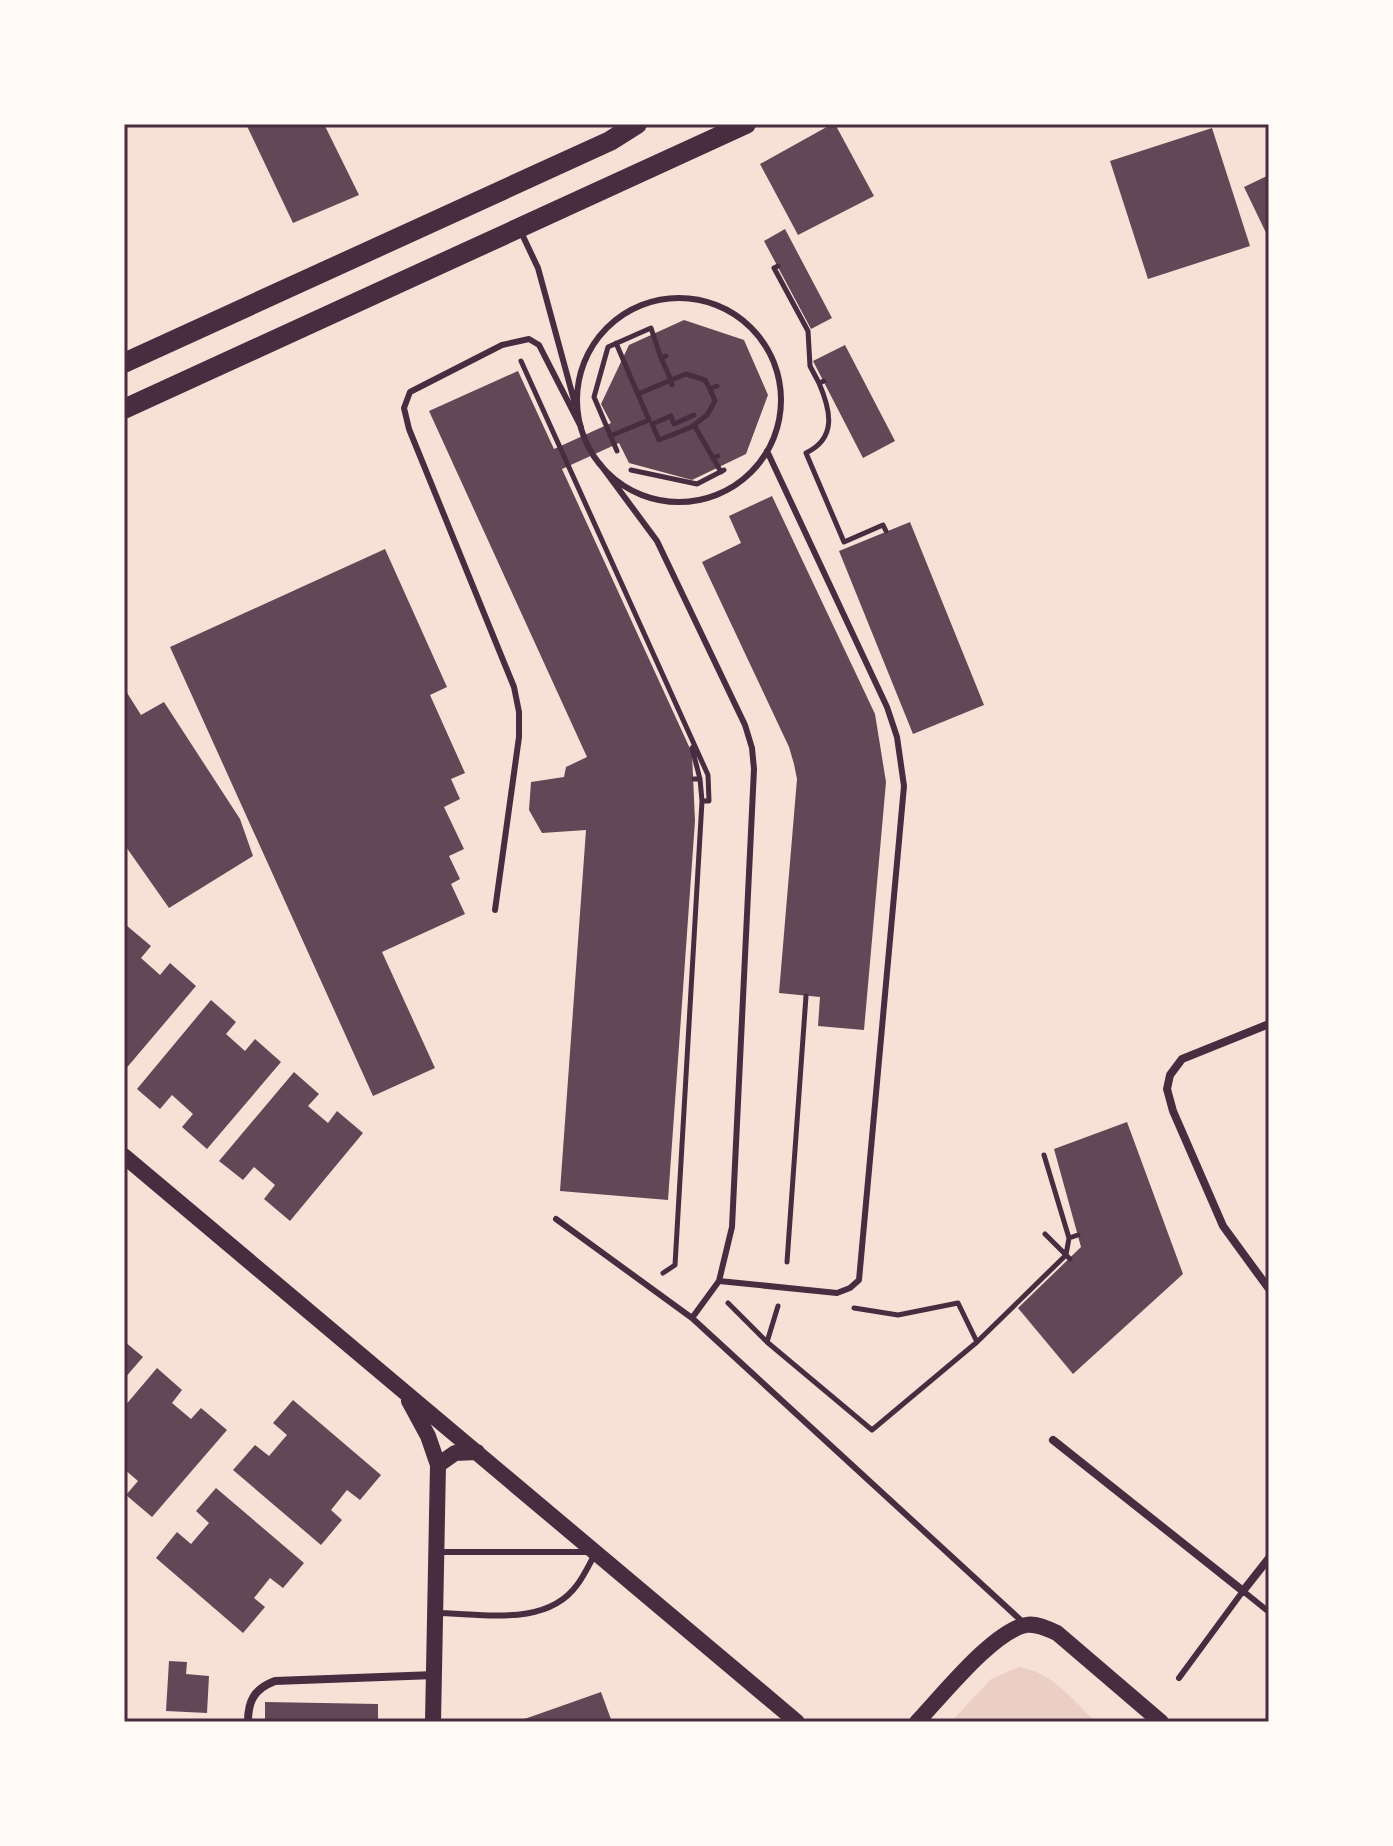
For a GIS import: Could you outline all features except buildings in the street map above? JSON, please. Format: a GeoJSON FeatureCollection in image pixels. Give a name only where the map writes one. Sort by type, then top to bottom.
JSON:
{"type":"FeatureCollection","features":[{"type":"Feature","properties":{"kind":"main road"},"geometry":{"type":"LineString","coordinates":[[124,363],[610,141],[637,124]]}},
{"type":"Feature","properties":{"kind":"main road"},"geometry":{"type":"LineString","coordinates":[[124,409],[746,124]]}},
{"type":"Feature","properties":{"kind":"main road"},"geometry":{"type":"LineString","coordinates":[[124,1156],[797,1722]]}},
{"type":"Feature","properties":{"kind":"main road"},"geometry":{"type":"LineString","coordinates":[[402,1389],[428,1436],[438,1465],[433,1722]]}},
{"type":"Feature","properties":{"kind":"main road"},"geometry":{"type":"LineString","coordinates":[[438,1465],[455,1453],[477,1452]]}},
{"type":"Feature","properties":{"kind":"main road"},"geometry":{"type":"LineString","coordinates":[[917,1722],[993,1643],[1027,1625],[1041,1626],[1057,1633],[1161,1722]]}},
{"type":"Feature","properties":{"kind":"street"},"geometry":{"type":"LineString","coordinates":[[1269,1024],[1182,1059],[1170,1075],[1167,1089],[1173,1111],[1223,1226],[1269,1289]]}},
{"type":"Feature","properties":{"kind":"street"},"geometry":{"type":"LineString","coordinates":[[1053,1440],[1243,1591],[1269,1558]]}},
{"type":"Feature","properties":{"kind":"street"},"geometry":{"type":"LineString","coordinates":[[248,1722],[248,1707],[253,1695],[275,1681],[435,1675]]}},
{"type":"Feature","properties":{"kind":"lane"},"geometry":{"type":"LineString","coordinates":[[519,228],[538,268],[588,446],[657,541],[745,725],[752,748],[754,769],[732,1227],[719,1281],[692,1318]]}},
{"type":"Feature","properties":{"kind":"lane"},"geometry":{"type":"LineString","coordinates":[[581,427],[577,404],[578,382],[585,361],[609,325],[626,312],[646,303],[670,298],[695,299],[718,305],[740,318],[758,335],[771,356],[779,379],[781,405],[777,429],[753,471],[733,487],[715,496],[673,502],[633,490],[615,479],[600,464]]}},
{"type":"Feature","properties":{"kind":"lane"},"geometry":{"type":"LineString","coordinates":[[495,910],[519,737],[519,712],[514,687],[409,429],[404,408],[410,392],[502,345],[529,339],[539,345],[581,427]]}},
{"type":"Feature","properties":{"kind":"lane"},"geometry":{"type":"LineString","coordinates":[[719,1281],[837,1293],[859,1280],[904,786],[897,737],[887,707],[767,451]]}},
{"type":"Feature","properties":{"kind":"lane"},"geometry":{"type":"LineString","coordinates":[[556,1219],[692,1318],[1027,1625]]}},
{"type":"Feature","properties":{"kind":"lane"},"geometry":{"type":"LineString","coordinates":[[435,1613],[529,1614],[546,1609],[564,1599],[577,1586],[596,1552],[437,1552]]}},
{"type":"Feature","properties":{"kind":"lane"},"geometry":{"type":"LineString","coordinates":[[1179,1678],[1243,1591],[1269,1612]]}},
{"type":"Feature","properties":{"kind":"path"},"geometry":{"type":"LineString","coordinates":[[778,266],[774,268],[808,331],[810,366],[822,382],[827,401],[828,431],[821,446],[806,453],[844,542],[883,525],[886,531]]}},
{"type":"Feature","properties":{"kind":"path"},"geometry":{"type":"LineString","coordinates":[[620,458],[594,397],[608,347],[651,328],[672,383]]}},
{"type":"Feature","properties":{"kind":"path"},"geometry":{"type":"LineString","coordinates":[[616,343],[638,394],[659,440],[694,425],[707,415],[715,401],[705,380],[686,374],[672,383],[638,394]]}},
{"type":"Feature","properties":{"kind":"path"},"geometry":{"type":"LineString","coordinates":[[519,356],[708,775],[709,801],[702,801]]}},
{"type":"Feature","properties":{"kind":"path"},"geometry":{"type":"LineString","coordinates":[[710,389],[717,386]]}},
{"type":"Feature","properties":{"kind":"path"},"geometry":{"type":"LineString","coordinates":[[610,436],[671,416],[674,424],[694,415]]}},
{"type":"Feature","properties":{"kind":"path"},"geometry":{"type":"LineString","coordinates":[[625,469],[697,484],[723,471],[706,439],[694,425]]}},
{"type":"Feature","properties":{"kind":"path"},"geometry":{"type":"LineString","coordinates":[[663,1273],[675,1265],[702,801],[692,748],[695,746]]}},
{"type":"Feature","properties":{"kind":"path"},"geometry":{"type":"LineString","coordinates":[[787,1262],[806,996]]}},
{"type":"Feature","properties":{"kind":"path"},"geometry":{"type":"LineString","coordinates":[[722,1298],[767,1342],[872,1430],[977,1342],[1068,1257],[1069,1238],[1044,1155]]}},
{"type":"Feature","properties":{"kind":"path"},"geometry":{"type":"LineString","coordinates":[[1045,1234],[1068,1257]]}},
{"type":"Feature","properties":{"kind":"path"},"geometry":{"type":"LineString","coordinates":[[1069,1238],[1078,1235]]}},
{"type":"Feature","properties":{"kind":"path"},"geometry":{"type":"LineString","coordinates":[[767,1342],[781,1298]]}},
{"type":"Feature","properties":{"kind":"path"},"geometry":{"type":"LineString","coordinates":[[839,1306],[898,1315],[958,1303],[977,1342]]}},
{"type":"Feature","properties":{"kind":"shaded area"},"geometry":{"type":"Polygon","coordinates":[[[1019,1667],[1052,1681],[1096,1722],[951,1722],[991,1679],[1019,1667]]]}}]}
